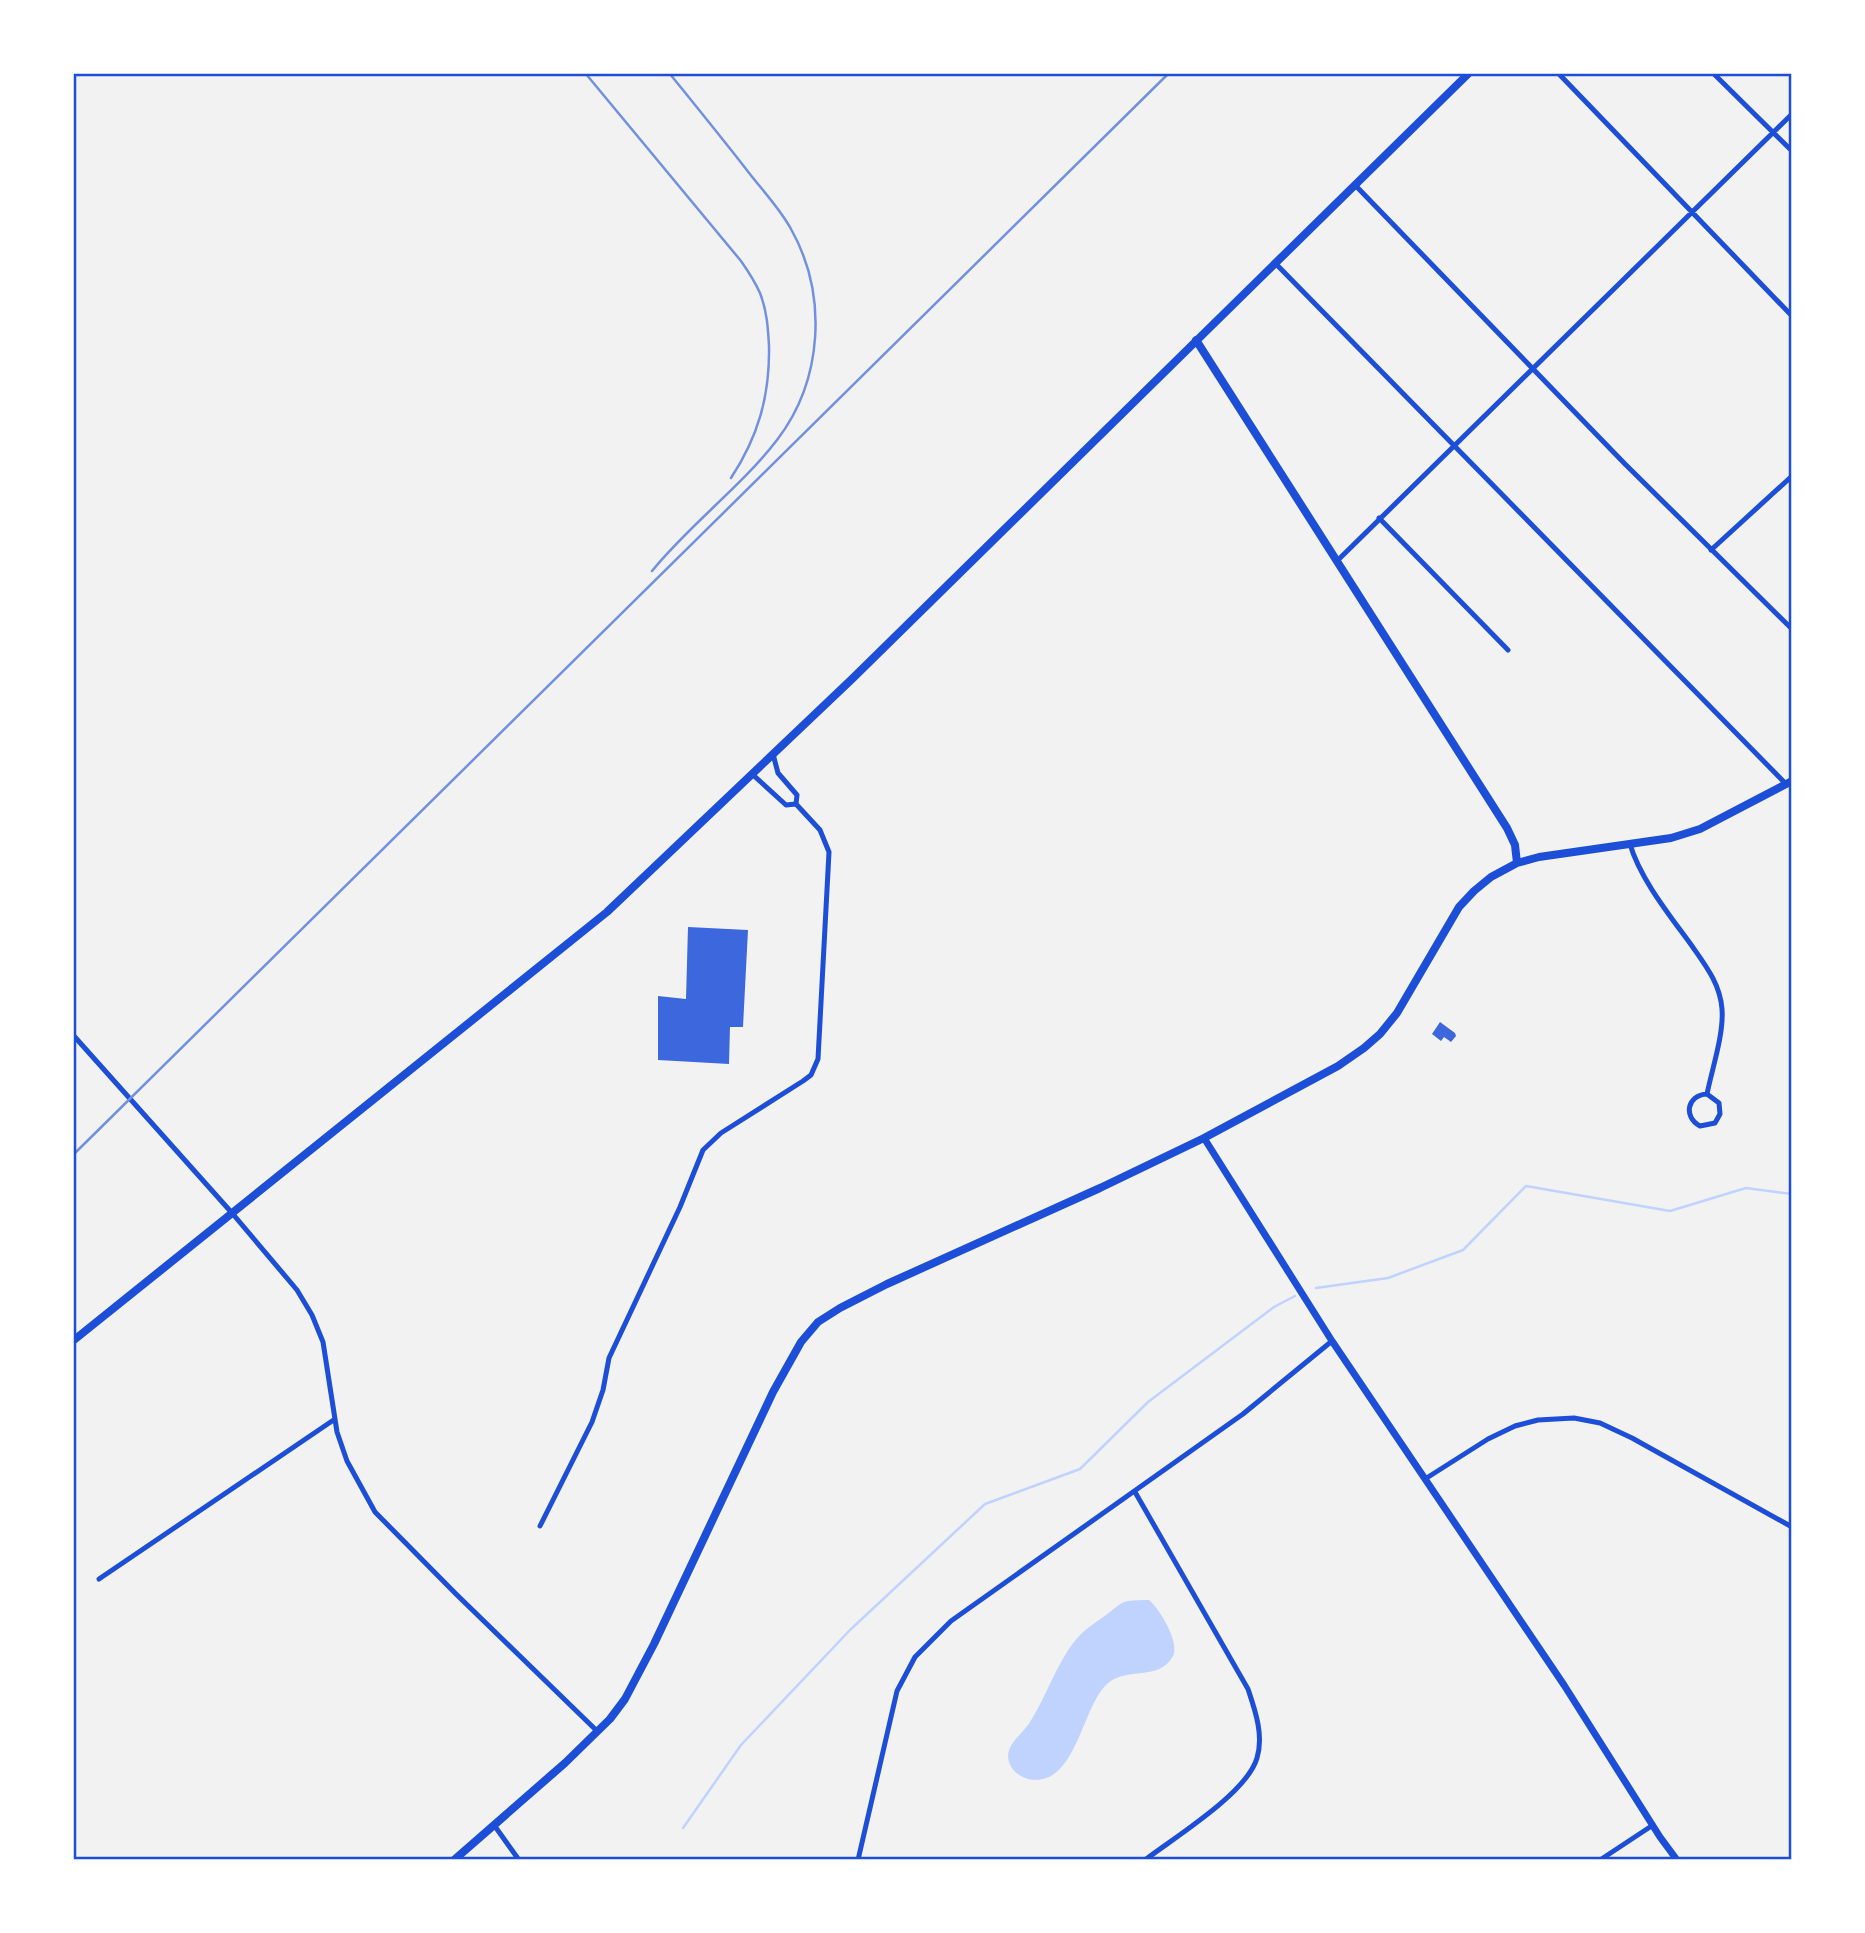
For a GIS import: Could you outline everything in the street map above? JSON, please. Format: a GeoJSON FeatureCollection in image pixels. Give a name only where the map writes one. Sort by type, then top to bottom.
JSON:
{"type":"FeatureCollection","features":[{"type":"Feature","properties":{"kind":"main road"},"geometry":{"type":"LineString","coordinates":[[74,1340],[607,912],[852,679],[1468,74]]}},
{"type":"Feature","properties":{"kind":"main road"},"geometry":{"type":"LineString","coordinates":[[1196,340],[1507,828],[1515,845],[1517,863]]}},
{"type":"Feature","properties":{"kind":"main road"},"geometry":{"type":"LineString","coordinates":[[454,1860],[565,1763],[625,1699],[772,1392],[801,1342],[818,1322],[887,1284],[1204,1138],[1338,1066],[1380,1034],[1397,1013],[1459,908],[1474,891],[1492,877],[1517,863],[1539,857],[1671,838],[1700,829],[1789,782]]}},
{"type":"Feature","properties":{"kind":"street"},"geometry":{"type":"LineString","coordinates":[[1559,74],[1791,316]]}},
{"type":"Feature","properties":{"kind":"street"},"geometry":{"type":"LineString","coordinates":[[1714,74],[1791,152]]}},
{"type":"Feature","properties":{"kind":"street"},"geometry":{"type":"LineString","coordinates":[[1337,561],[1791,114]]}},
{"type":"Feature","properties":{"kind":"street"},"geometry":{"type":"LineString","coordinates":[[1355,186],[1791,629]]}},
{"type":"Feature","properties":{"kind":"street"},"geometry":{"type":"LineString","coordinates":[[1276,264],[1453,446],[1789,782]]}},
{"type":"Feature","properties":{"kind":"street"},"geometry":{"type":"LineString","coordinates":[[1711,550],[1791,476]]}},
{"type":"Feature","properties":{"kind":"street"},"geometry":{"type":"LineString","coordinates":[[1378,518],[1508,650]]}},
{"type":"Feature","properties":{"kind":"street"},"geometry":{"type":"LineString","coordinates":[[540,1526],[592,1422],[603,1390],[609,1358],[680,1207],[703,1150],[721,1133],[811,1075],[818,1059],[830,852],[820,830],[796,804],[797,795],[778,772],[772,754]]}},
{"type":"Feature","properties":{"kind":"street"},"geometry":{"type":"LineString","coordinates":[[752,774],[786,805],[796,804]]}},
{"type":"Feature","properties":{"kind":"street"},"geometry":{"type":"LineString","coordinates":[[1630,844],[1645,877],[1711,973],[1720,994],[1722,1023],[1707,1094]]}},
{"type":"Feature","properties":{"kind":"street"},"geometry":{"type":"LineString","coordinates":[[74,1036],[297,1290],[312,1315],[323,1342],[335,1419],[347,1461],[375,1512],[597,1731]]}},
{"type":"Feature","properties":{"kind":"street"},"geometry":{"type":"LineString","coordinates":[[1707,1094],[1719,1103],[1720,1114],[1715,1123],[1700,1126],[1689,1115],[1689,1104],[1696,1096],[1707,1094]]}},
{"type":"Feature","properties":{"kind":"street"},"geometry":{"type":"LineString","coordinates":[[1204,1138],[1332,1341],[1564,1685],[1677,1860]]}},
{"type":"Feature","properties":{"kind":"street"},"geometry":{"type":"LineString","coordinates":[[858,1860],[897,1691],[915,1657],[951,1621],[1243,1414],[1332,1341]]}},
{"type":"Feature","properties":{"kind":"street"},"geometry":{"type":"LineString","coordinates":[[1424,1479],[1488,1439],[1515,1426],[1538,1420],[1574,1418],[1600,1423],[1632,1438],[1791,1527]]}},
{"type":"Feature","properties":{"kind":"street"},"geometry":{"type":"LineString","coordinates":[[99,1579],[335,1419]]}},
{"type":"Feature","properties":{"kind":"street"},"geometry":{"type":"LineString","coordinates":[[1135,1492],[1248,1689],[1257,1717],[1259,1740],[1257,1760],[1237,1790],[1145,1860]]}},
{"type":"Feature","properties":{"kind":"street"},"geometry":{"type":"LineString","coordinates":[[494,1825],[519,1860]]}},
{"type":"Feature","properties":{"kind":"street"},"geometry":{"type":"LineString","coordinates":[[1600,1860],[1653,1825]]}},
{"type":"Feature","properties":{"kind":"water"},"geometry":{"type":"Polygon","coordinates":[[[1149,1600],[1163,1618],[1174,1643],[1173,1656],[1167,1664],[1151,1672],[1123,1676],[1107,1684],[1090,1710],[1067,1760],[1057,1772],[1044,1779],[1028,1779],[1016,1773],[1009,1762],[1009,1750],[1030,1722],[1073,1643],[1122,1603],[1149,1600]]]}},
{"type":"Feature","properties":{"kind":"building"},"geometry":{"type":"Polygon","coordinates":[[[688,927],[748,930],[743,1027],[730,1027],[729,1064],[658,1060],[658,996],[686,999],[688,927]]]}},
{"type":"Feature","properties":{"kind":"building"},"geometry":{"type":"Polygon","coordinates":[[[1440,1022],[1455,1033],[1456,1036],[1451,1042],[1444,1037],[1441,1041],[1432,1034],[1440,1022]]]}},
{"type":"Feature","properties":{"kind":"waterway"},"geometry":{"type":"LineString","coordinates":[[1316,1288],[1388,1278],[1463,1250],[1526,1186],[1670,1211],[1746,1188],[1792,1194]]}},
{"type":"Feature","properties":{"kind":"waterway"},"geometry":{"type":"LineString","coordinates":[[683,1828],[741,1745],[850,1630],[985,1504],[1080,1469],[1148,1402],[1274,1307],[1295,1296]]}},
{"type":"Feature","properties":{"kind":"railway"},"geometry":{"type":"LineString","coordinates":[[586,74],[741,261],[760,293],[766,313],[769,346],[765,399],[755,431],[731,478]]}},
{"type":"Feature","properties":{"kind":"railway"},"geometry":{"type":"LineString","coordinates":[[652,571],[777,440],[804,391],[815,337],[811,281],[791,229],[670,74]]}},
{"type":"Feature","properties":{"kind":"railway"},"geometry":{"type":"LineString","coordinates":[[74,1154],[1168,74]]}}]}
